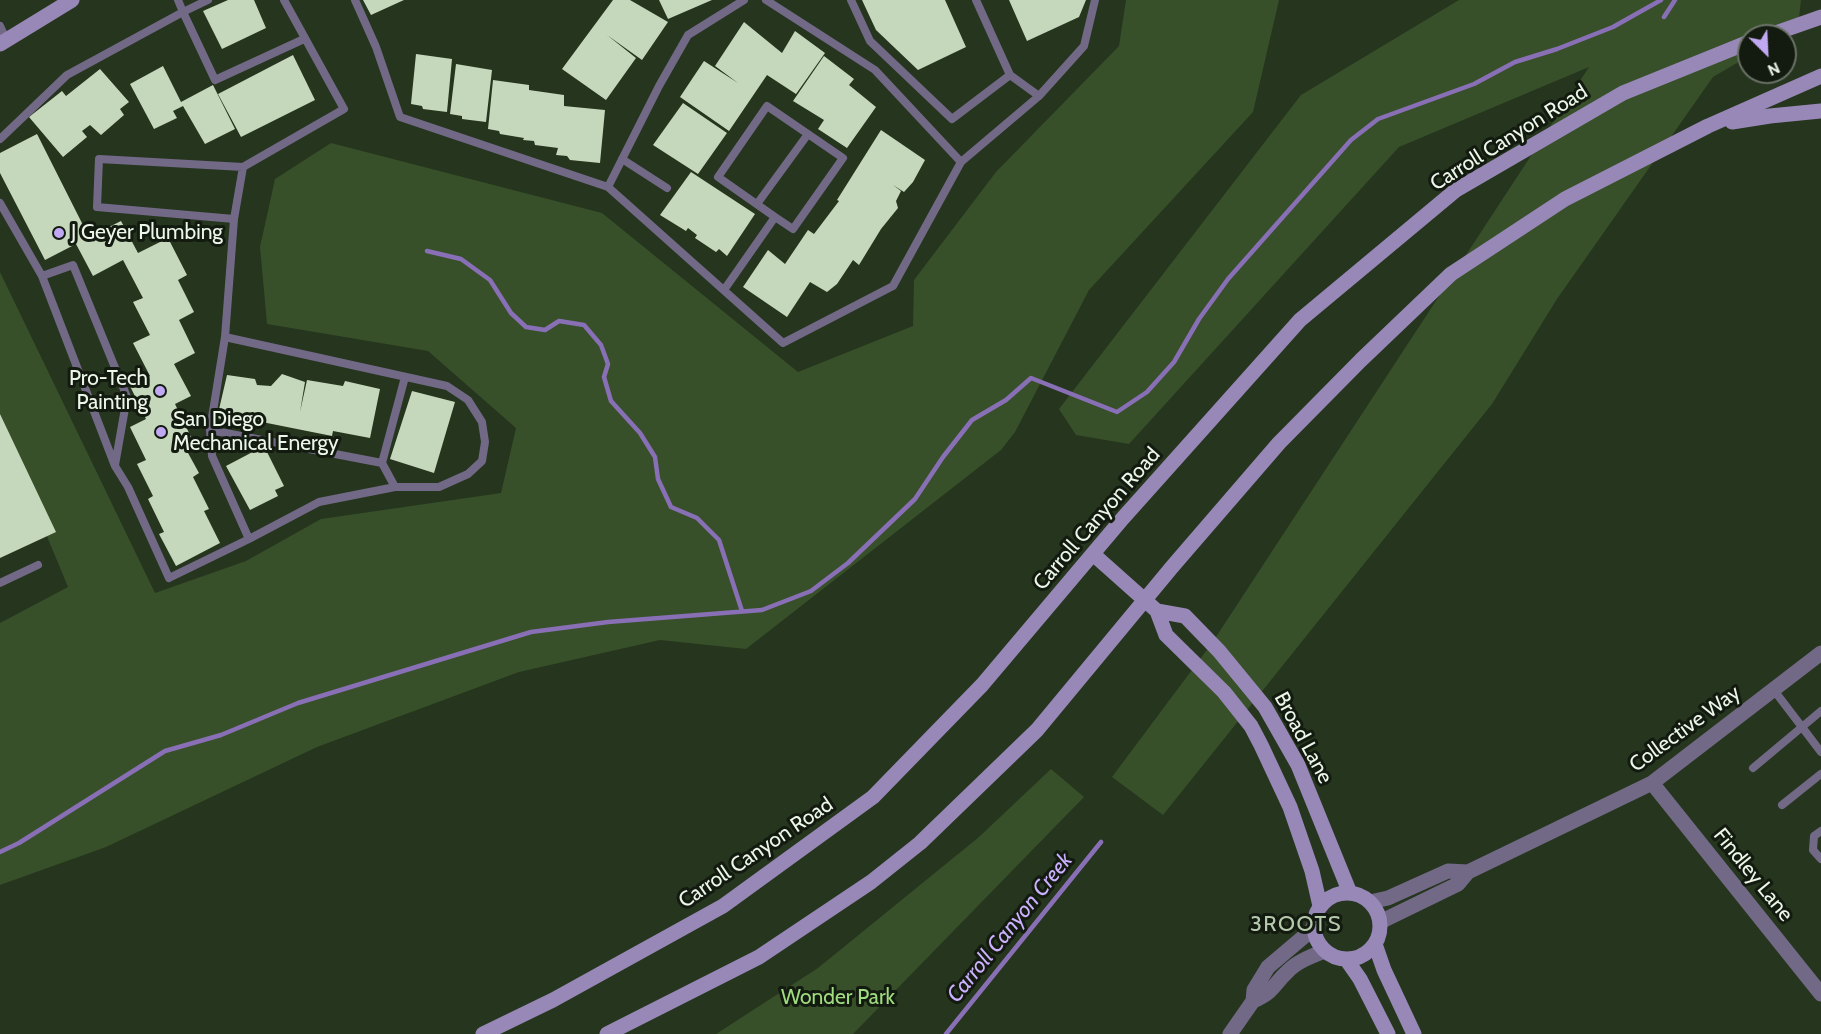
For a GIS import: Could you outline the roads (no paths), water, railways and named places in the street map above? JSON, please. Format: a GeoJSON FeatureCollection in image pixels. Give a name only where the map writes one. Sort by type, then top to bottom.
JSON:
{"type":"FeatureCollection","features":[{"type":"Feature","properties":{"kind":"main road"},"geometry":{"type":"LineString","coordinates":[[2,36],[72,0]]}},
{"type":"Feature","properties":{"kind":"main road"},"geometry":{"type":"LineString","coordinates":[[1797,25],[1821,17]]}},
{"type":"Feature","properties":{"kind":"main road","name":"Carroll Canyon Road"},"geometry":{"type":"LineString","coordinates":[[483,1034],[553,1000],[723,906],[873,797],[982,685],[1093,554],[1300,320],[1456,190],[1623,93],[1737,47]]}},
{"type":"Feature","properties":{"kind":"main road"},"geometry":{"type":"LineString","coordinates":[[607,1034],[759,957],[870,882],[920,843],[1037,730],[1279,443],[1360,360],[1451,274],[1565,199],[1708,126],[1821,76]]}},
{"type":"Feature","properties":{"kind":"main road"},"geometry":{"type":"LineString","coordinates":[[1708,126],[1821,111]]}},
{"type":"Feature","properties":{"kind":"main road","name":"Broad Lane"},"geometry":{"type":"LineString","coordinates":[[1093,554],[1157,611],[1185,616],[1219,651],[1265,707],[1298,765],[1350,893]]}},
{"type":"Feature","properties":{"kind":"main road","name":"Broad Lane"},"geometry":{"type":"LineString","coordinates":[[1157,611],[1166,635],[1224,692],[1251,726],[1290,807],[1312,872],[1320,906]]}},
{"type":"Feature","properties":{"kind":"main road"},"geometry":{"type":"LineString","coordinates":[[1350,893],[1370,902],[1377,911],[1380,933],[1368,952],[1357,958],[1346,959],[1335,957],[1325,951],[1315,937],[1314,928],[1315,917],[1320,906],[1328,898],[1350,893]]}},
{"type":"Feature","properties":{"kind":"main road"},"geometry":{"type":"LineString","coordinates":[[1375,944],[1383,970],[1414,1034]]}},
{"type":"Feature","properties":{"kind":"main road"},"geometry":{"type":"LineString","coordinates":[[1346,959],[1360,979],[1388,1034]]}},
{"type":"Feature","properties":{"kind":"street","name":"Collective Way"},"geometry":{"type":"LineString","coordinates":[[1380,922],[1458,884],[1468,872],[1652,783],[1821,653]]}},
{"type":"Feature","properties":{"kind":"street","name":"Findley Lane"},"geometry":{"type":"LineString","coordinates":[[1652,783],[1821,994]]}},
{"type":"Feature","properties":{"kind":"street","name":"Collective Way"},"geometry":{"type":"LineString","coordinates":[[1370,902],[1388,898],[1448,871],[1468,872]]}},
{"type":"Feature","properties":{"kind":"street"},"geometry":{"type":"LineString","coordinates":[[1230,1034],[1253,1001],[1254,990],[1268,967],[1314,928]]}},
{"type":"Feature","properties":{"kind":"street"},"geometry":{"type":"LineString","coordinates":[[1253,1001],[1268,994],[1289,970],[1305,959],[1325,951]]}},
{"type":"Feature","properties":{"kind":"lane"},"geometry":{"type":"LineString","coordinates":[[178,0],[215,80],[304,39]]}},
{"type":"Feature","properties":{"kind":"lane"},"geometry":{"type":"LineString","coordinates":[[0,139],[67,75],[208,0]]}},
{"type":"Feature","properties":{"kind":"lane"},"geometry":{"type":"LineString","coordinates":[[234,219],[97,207],[99,159],[243,167],[344,109],[284,0]]}},
{"type":"Feature","properties":{"kind":"lane"},"geometry":{"type":"LineString","coordinates":[[355,0],[376,47],[400,117],[608,187],[783,342],[893,286],[962,162],[1039,96],[1084,46],[1095,0]]}},
{"type":"Feature","properties":{"kind":"lane"},"geometry":{"type":"LineString","coordinates":[[608,187],[688,35],[744,0]]}},
{"type":"Feature","properties":{"kind":"lane"},"geometry":{"type":"LineString","coordinates":[[766,0],[875,69],[962,162]]}},
{"type":"Feature","properties":{"kind":"lane"},"geometry":{"type":"LineString","coordinates":[[976,0],[1010,75],[1039,96]]}},
{"type":"Feature","properties":{"kind":"lane"},"geometry":{"type":"LineString","coordinates":[[850,1],[870,41],[952,120],[1010,75]]}},
{"type":"Feature","properties":{"kind":"lane"},"geometry":{"type":"LineString","coordinates":[[767,106],[843,158],[793,229],[757,204],[718,177],[767,106]]}},
{"type":"Feature","properties":{"kind":"lane"},"geometry":{"type":"LineString","coordinates":[[757,204],[808,134]]}},
{"type":"Feature","properties":{"kind":"lane"},"geometry":{"type":"LineString","coordinates":[[622,159],[667,188]]}},
{"type":"Feature","properties":{"kind":"lane"},"geometry":{"type":"LineString","coordinates":[[243,167],[234,219],[225,337],[210,430],[212,456],[249,539]]}},
{"type":"Feature","properties":{"kind":"lane"},"geometry":{"type":"LineString","coordinates":[[0,204],[42,276],[115,466],[128,487],[169,578],[319,502],[395,487],[440,487],[468,474],[482,461],[485,442],[482,422],[468,400],[447,386],[225,337]]}},
{"type":"Feature","properties":{"kind":"lane"},"geometry":{"type":"LineString","coordinates":[[724,290],[776,217]]}},
{"type":"Feature","properties":{"kind":"lane"},"geometry":{"type":"LineString","coordinates":[[42,276],[73,265],[127,397],[115,466]]}},
{"type":"Feature","properties":{"kind":"lane"},"geometry":{"type":"LineString","coordinates":[[395,487],[382,463],[405,377]]}},
{"type":"Feature","properties":{"kind":"lane"},"geometry":{"type":"LineString","coordinates":[[210,430],[382,463]]}},
{"type":"Feature","properties":{"kind":"lane"},"geometry":{"type":"LineString","coordinates":[[0,583],[38,565]]}},
{"type":"Feature","properties":{"kind":"lane"},"geometry":{"type":"LineString","coordinates":[[1773,689],[1821,752]]}},
{"type":"Feature","properties":{"kind":"lane"},"geometry":{"type":"LineString","coordinates":[[1753,768],[1821,711]]}},
{"type":"Feature","properties":{"kind":"lane"},"geometry":{"type":"LineString","coordinates":[[1782,805],[1821,774]]}},
{"type":"Feature","properties":{"kind":"lane"},"geometry":{"type":"LineString","coordinates":[[1818,833],[1813,850],[1821,859]]}},
{"type":"Feature","properties":{"kind":"waterway"},"geometry":{"type":"LineString","coordinates":[[0,852],[19,843],[165,751],[221,735],[298,703],[531,632],[608,622],[762,610],[811,591],[848,563],[915,499],[943,457],[972,420],[1006,400],[1031,378],[1117,412],[1147,392],[1174,362],[1199,319],[1228,279],[1351,140],[1378,119],[1474,84],[1515,62],[1557,49],[1613,27],[1661,0]]}},
{"type":"Feature","properties":{"kind":"waterway","name":"Carroll Canyon Creek"},"geometry":{"type":"LineString","coordinates":[[1664,17],[1675,0]]}},
{"type":"Feature","properties":{"kind":"waterway"},"geometry":{"type":"LineString","coordinates":[[427,251],[461,259],[490,280],[511,313],[526,327],[545,330],[559,321],[584,325],[601,345],[608,364],[604,377],[611,401],[640,433],[655,457],[658,479],[671,507],[697,518],[719,540],[742,611]]}},
{"type":"Feature","properties":{"kind":"waterway","name":"Carroll Canyon Creek"},"geometry":{"type":"LineString","coordinates":[[946,1034],[1101,842]]}},
{"type":"Feature","properties":{"kind":"place","name":"J Geyer Plumbing"},"geometry":{"type":"Point","coordinates":[59,233]}},
{"type":"Feature","properties":{"kind":"place","name":"Pro-Tech Painting"},"geometry":{"type":"Point","coordinates":[160,391]}},
{"type":"Feature","properties":{"kind":"place","name":"San Diego Mechanical Energy"},"geometry":{"type":"Point","coordinates":[161,432]}},
{"type":"Feature","properties":{"kind":"district","name":"3ROOTS"},"geometry":{"type":"Point","coordinates":[1296,925]}},
{"type":"Feature","properties":{"kind":"park label","name":"Wonder Park"},"geometry":{"type":"Point","coordinates":[838,998]}}]}
